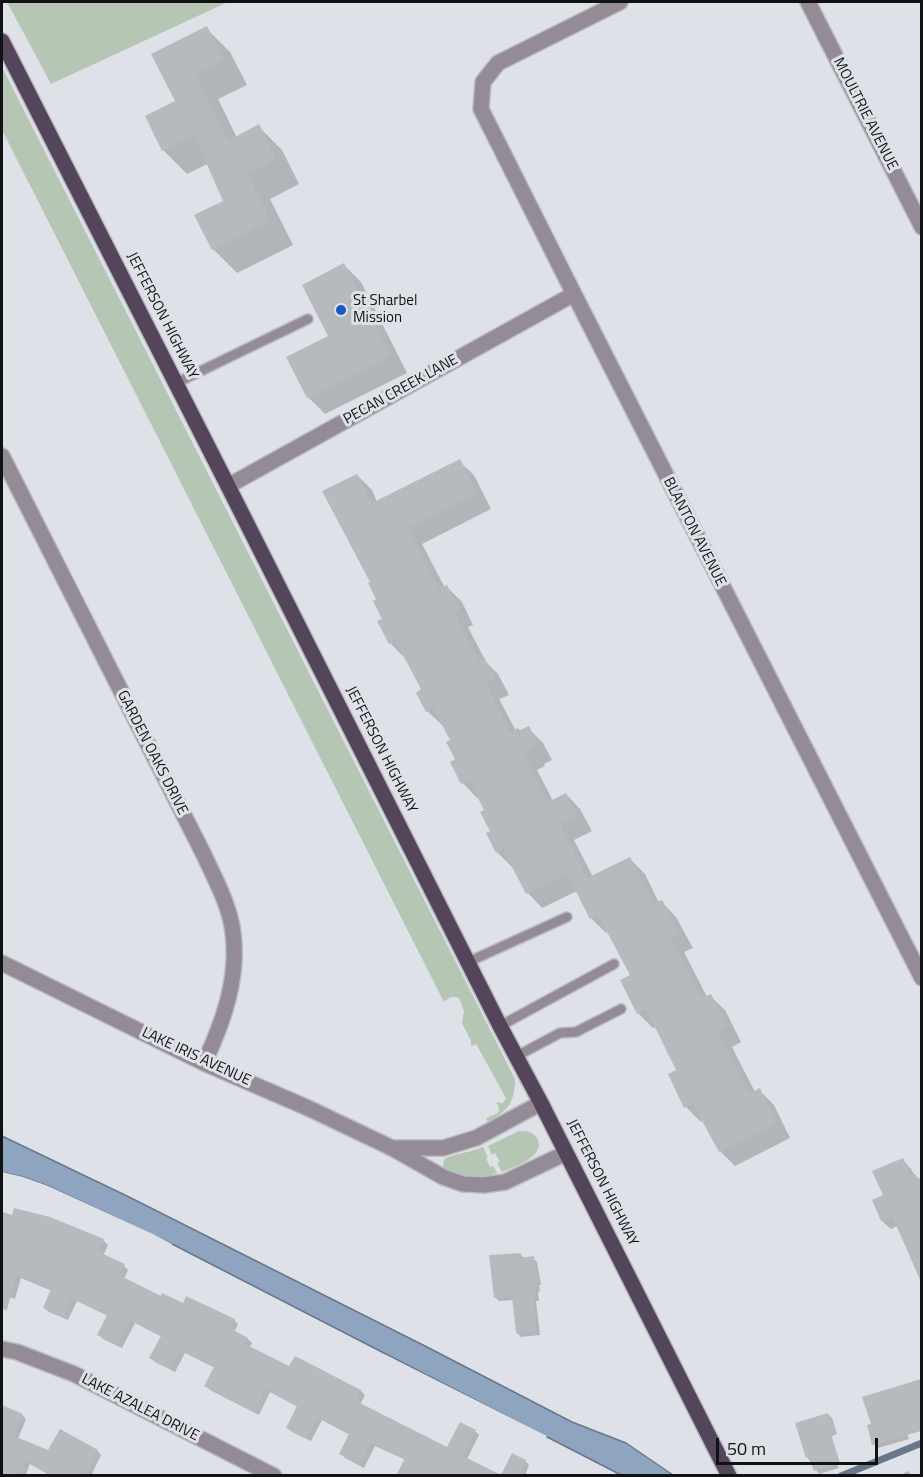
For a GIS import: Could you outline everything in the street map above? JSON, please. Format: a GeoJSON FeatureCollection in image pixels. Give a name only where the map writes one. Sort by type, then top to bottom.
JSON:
{"type":"FeatureCollection","features":[{"type":"Feature","properties":{"kind":"main road","name":"JEFFERSON HIGHWAY"},"geometry":{"type":"LineString","coordinates":[[2,41],[729,1476]]}},
{"type":"Feature","properties":{"kind":"street","name":"BLANTON AVENUE"},"geometry":{"type":"LineString","coordinates":[[620,2],[498,63],[483,82],[481,109],[921,978]]}},
{"type":"Feature","properties":{"kind":"street","name":"MOULTRIE AVENUE"},"geometry":{"type":"LineString","coordinates":[[808,2],[921,227]]}},
{"type":"Feature","properties":{"kind":"street","name":"PECAN CREEK LANE"},"geometry":{"type":"LineString","coordinates":[[228,486],[574,294]]}},
{"type":"Feature","properties":{"kind":"street","name":"GARDEN OAKS DRIVE"},"geometry":{"type":"LineString","coordinates":[[2,456],[199,844],[222,894],[233,932],[235,966],[229,998],[204,1063]]}},
{"type":"Feature","properties":{"kind":"street","name":"LAKE IRIS AVENUE"},"geometry":{"type":"LineString","coordinates":[[2,963],[204,1063],[308,1108],[392,1148],[443,1177],[463,1184],[484,1185],[505,1182],[566,1153]]}},
{"type":"Feature","properties":{"kind":"street","name":"LAKE IRIS AVENUE"},"geometry":{"type":"LineString","coordinates":[[392,1148],[443,1148],[454,1145],[476,1138],[541,1103]]}},
{"type":"Feature","properties":{"kind":"street","name":"LAKE AZALEA DRIVE"},"geometry":{"type":"LineString","coordinates":[[2,1349],[17,1352],[74,1374],[274,1476]]}},
{"type":"Feature","properties":{"kind":"lane"},"geometry":{"type":"LineString","coordinates":[[176,383],[308,319]]}},
{"type":"Feature","properties":{"kind":"lane"},"geometry":{"type":"LineString","coordinates":[[468,962],[567,917]]}},
{"type":"Feature","properties":{"kind":"lane"},"geometry":{"type":"LineString","coordinates":[[500,1026],[614,963]]}},
{"type":"Feature","properties":{"kind":"lane"},"geometry":{"type":"LineString","coordinates":[[515,1057],[560,1033],[576,1032],[621,1010]]}},
{"type":"Feature","properties":{"kind":"green space"},"geometry":{"type":"Polygon","coordinates":[[[7,2],[228,2],[51,84],[7,2]]]}},
{"type":"Feature","properties":{"kind":"green space"},"geometry":{"type":"Polygon","coordinates":[[[2,67],[515,1079],[509,1105],[488,1122],[486,1119],[498,1112],[496,1102],[503,1103],[506,1098],[476,1044],[471,1046],[471,1041],[462,1023],[464,1011],[459,998],[451,997],[444,1002],[2,130],[2,67]]]}},
{"type":"Feature","properties":{"kind":"green space"},"geometry":{"type":"Polygon","coordinates":[[[519,1131],[529,1132],[537,1138],[539,1144],[537,1150],[528,1160],[502,1172],[497,1163],[500,1162],[495,1153],[492,1155],[488,1146],[519,1131]]]}},
{"type":"Feature","properties":{"kind":"green space"},"geometry":{"type":"Polygon","coordinates":[[[483,1147],[490,1167],[493,1166],[497,1173],[470,1177],[443,1169],[444,1159],[483,1147]]]}},
{"type":"Feature","properties":{"kind":"water"},"geometry":{"type":"Polygon","coordinates":[[[2,1136],[129,1197],[572,1422],[626,1443],[673,1475],[621,1475],[172,1244],[48,1186],[2,1172],[2,1136]]]}},
{"type":"Feature","properties":{"kind":"pier"},"geometry":{"type":"Polygon","coordinates":[[[2,1172],[48,1186],[153,1234],[172,1244],[171,1247],[43,1188],[2,1175],[2,1172]]]}},
{"type":"Feature","properties":{"kind":"pier"},"geometry":{"type":"Polygon","coordinates":[[[386,1355],[547,1436],[545,1439],[384,1357],[386,1355]]]}},
{"type":"Feature","properties":{"kind":"building"},"geometry":{"type":"Polygon","coordinates":[[[207,26],[224,60],[195,75],[228,141],[259,124],[276,160],[247,175],[270,220],[212,250],[194,215],[223,201],[194,135],[162,151],[145,116],[175,101],[151,54],[207,26]]]}},
{"type":"Feature","properties":{"kind":"building","name":"St Sharbel Mission"},"geometry":{"type":"Polygon","coordinates":[[[344,263],[391,356],[307,398],[286,357],[328,336],[302,285],[344,263]]]}},
{"type":"Feature","properties":{"kind":"building"},"geometry":{"type":"Polygon","coordinates":[[[460,459],[477,494],[408,528],[439,589],[447,585],[460,610],[454,612],[479,660],[484,657],[495,679],[486,684],[510,732],[529,726],[538,745],[524,755],[548,802],[566,793],[578,816],[560,825],[587,878],[630,857],[654,904],[662,900],[679,933],[671,937],[701,998],[711,994],[727,1027],[718,1032],[749,1094],[760,1088],[776,1123],[719,1152],[693,1104],[684,1108],[668,1074],[676,1070],[646,1009],[637,1014],[620,980],[630,975],[598,915],[590,919],[567,874],[526,894],[503,849],[496,853],[486,833],[490,831],[480,812],[484,810],[469,780],[461,784],[450,762],[455,759],[446,742],[450,740],[433,708],[426,712],[416,693],[421,689],[395,640],[389,644],[377,621],[382,619],[373,601],[376,599],[368,583],[370,582],[322,491],[357,474],[372,503],[460,459]]]}},
{"type":"Feature","properties":{"kind":"building"},"geometry":{"type":"Polygon","coordinates":[[[903,1158],[911,1175],[915,1174],[918,1179],[921,1178],[921,1282],[892,1217],[881,1221],[872,1200],[883,1195],[872,1171],[903,1158]]]}},
{"type":"Feature","properties":{"kind":"building"},"geometry":{"type":"Polygon","coordinates":[[[14,1208],[50,1217],[104,1239],[99,1252],[125,1264],[119,1275],[161,1296],[162,1293],[183,1303],[186,1296],[235,1319],[230,1328],[248,1338],[245,1344],[289,1366],[295,1356],[361,1390],[356,1401],[447,1447],[460,1422],[476,1430],[463,1456],[501,1475],[512,1453],[526,1460],[519,1476],[396,1476],[405,1458],[371,1443],[360,1464],[339,1454],[349,1434],[318,1417],[307,1438],[286,1428],[297,1406],[265,1389],[254,1412],[204,1386],[214,1367],[180,1350],[170,1369],[149,1358],[161,1336],[130,1320],[118,1345],[97,1335],[107,1315],[72,1298],[64,1317],[43,1308],[51,1289],[16,1275],[7,1310],[2,1309],[2,1212],[12,1215],[14,1208]]]}},
{"type":"Feature","properties":{"kind":"building"},"geometry":{"type":"Polygon","coordinates":[[[521,1253],[521,1258],[534,1256],[534,1265],[536,1265],[538,1282],[535,1288],[536,1298],[533,1298],[537,1331],[516,1333],[512,1296],[494,1298],[489,1255],[521,1253]]]}},
{"type":"Feature","properties":{"kind":"building"},"geometry":{"type":"Polygon","coordinates":[[[921,1379],[921,1431],[872,1445],[867,1425],[871,1424],[862,1397],[921,1379]]]}},
{"type":"Feature","properties":{"kind":"building"},"geometry":{"type":"Polygon","coordinates":[[[2,1405],[23,1414],[14,1436],[48,1450],[60,1429],[98,1450],[85,1476],[52,1476],[26,1461],[20,1476],[2,1476],[2,1405]]]}},
{"type":"Feature","properties":{"kind":"building"},"geometry":{"type":"Polygon","coordinates":[[[828,1413],[835,1433],[831,1434],[840,1463],[814,1471],[809,1457],[806,1458],[795,1423],[828,1413]]]}},
{"type":"Feature","properties":{"kind":"waterway"},"geometry":{"type":"LineString","coordinates":[[841,1476],[922,1443]]}},
{"type":"Feature","properties":{"kind":"place","name":"St Sharbel Mission"},"geometry":{"type":"Point","coordinates":[341,310]}}]}
